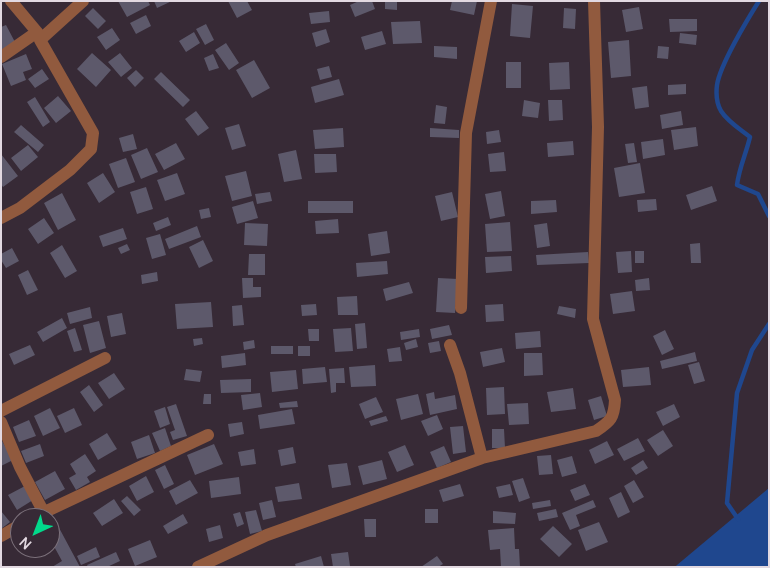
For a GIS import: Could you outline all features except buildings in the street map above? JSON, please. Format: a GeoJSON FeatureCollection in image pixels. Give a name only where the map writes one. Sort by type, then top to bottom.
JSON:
{"type":"FeatureCollection","features":[{"type":"Feature","properties":{"kind":"street"},"geometry":{"type":"LineString","coordinates":[[1,218],[20,208],[70,170],[91,149],[93,133],[38,36],[11,1]]}},
{"type":"Feature","properties":{"kind":"street"},"geometry":{"type":"LineString","coordinates":[[1,57],[38,36],[83,1]]}},
{"type":"Feature","properties":{"kind":"street"},"geometry":{"type":"LineString","coordinates":[[462,308],[466,132],[490,1]]}},
{"type":"Feature","properties":{"kind":"street"},"geometry":{"type":"LineString","coordinates":[[198,567],[267,535],[482,458],[596,431],[609,422],[614,413],[615,400],[593,319],[598,127],[594,1]]}},
{"type":"Feature","properties":{"kind":"street"},"geometry":{"type":"LineString","coordinates":[[450,345],[460,373],[482,458]]}},
{"type":"Feature","properties":{"kind":"street"},"geometry":{"type":"LineString","coordinates":[[1,411],[105,358]]}},
{"type":"Feature","properties":{"kind":"street"},"geometry":{"type":"LineString","coordinates":[[1,422],[20,466],[41,508]]}},
{"type":"Feature","properties":{"kind":"street"},"geometry":{"type":"LineString","coordinates":[[51,508],[71,501],[208,435]]}},
{"type":"Feature","properties":{"kind":"water"},"geometry":{"type":"Polygon","coordinates":[[[769,488],[769,567],[675,567],[677,565],[769,488]]]}},
{"type":"Feature","properties":{"kind":"waterway"},"geometry":{"type":"LineString","coordinates":[[759,1],[723,66],[717,85],[717,95],[721,111],[724,115],[750,137],[737,185],[758,194],[769,216]]}},
{"type":"Feature","properties":{"kind":"waterway"},"geometry":{"type":"LineString","coordinates":[[738,519],[727,503],[737,393],[752,350],[769,324]]}}]}
